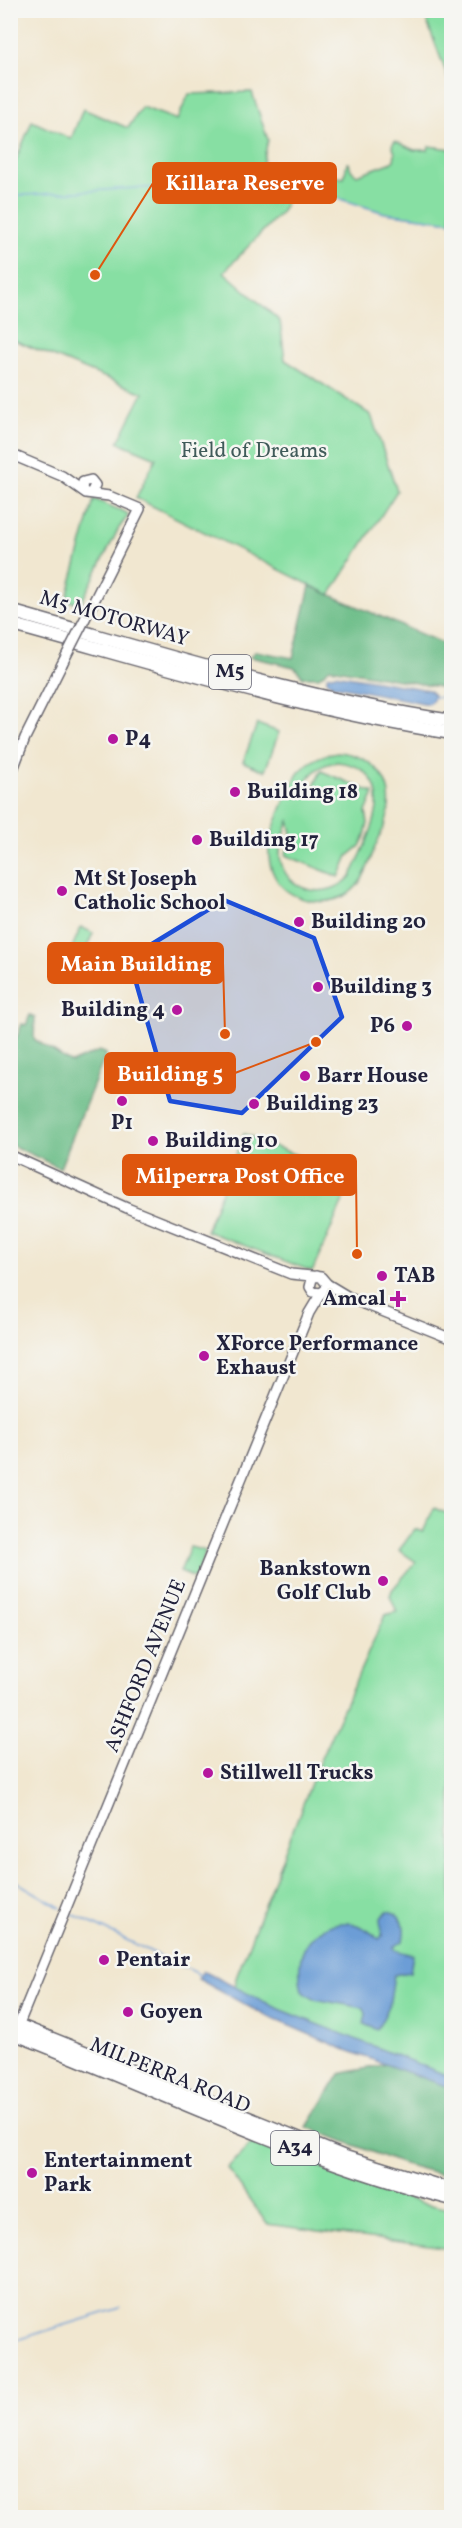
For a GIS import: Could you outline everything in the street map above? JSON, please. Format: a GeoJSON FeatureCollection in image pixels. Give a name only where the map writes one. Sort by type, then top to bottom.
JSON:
{"type":"FeatureCollection","features":[{"type":"Feature","properties":{"kind":"highway","name":"M5 MOTORWAY"},"geometry":{"type":"LineString","coordinates":[[10,611],[319,696],[384,711],[452,721]]}},
{"type":"Feature","properties":{"kind":"highway","name":"M5 MOTORWAY"},"geometry":{"type":"LineString","coordinates":[[10,624],[295,702],[392,724],[452,733]]}},
{"type":"Feature","properties":{"kind":"highway","name":"MILPERRA ROAD"},"geometry":{"type":"LineString","coordinates":[[14,2028],[345,2157],[452,2190]]}},
{"type":"Feature","properties":{"kind":"highway","name":"MILPERRA ROAD"},"geometry":{"type":"LineString","coordinates":[[14,2028],[150,2091],[333,2163],[412,2189],[452,2199]]}},
{"type":"Feature","properties":{"kind":"main road"},"geometry":{"type":"LineString","coordinates":[[10,454],[83,485],[86,493],[93,489],[140,509],[25,738],[10,777]]}},
{"type":"Feature","properties":{"kind":"main road"},"geometry":{"type":"LineString","coordinates":[[122,501],[128,514],[128,533]]}},
{"type":"Feature","properties":{"kind":"main road"},"geometry":{"type":"LineString","coordinates":[[10,1155],[127,1208],[291,1274],[318,1290],[352,1299],[452,1339]]}},
{"type":"Feature","properties":{"kind":"main road","name":"ASHFORD AVENUE"},"geometry":{"type":"LineString","coordinates":[[14,2028],[63,1920],[318,1290],[312,1279],[316,1276],[291,1274]]}},
{"type":"Feature","properties":{"kind":"highlighted area"},"geometry":{"type":"Polygon","coordinates":[[[224,900],[314,938],[342,1017],[242,1113],[170,1101],[129,958],[224,900]]]}},
{"type":"Feature","properties":{"kind":"green space"},"geometry":{"type":"Polygon","coordinates":[[[423,11],[451,11],[451,86],[423,11]]]}},
{"type":"Feature","properties":{"kind":"green space","name":"Field of Dreams"},"geometry":{"type":"Polygon","coordinates":[[[252,92],[268,140],[262,167],[344,178],[347,163],[357,175],[390,163],[394,160],[395,153],[392,145],[395,141],[414,150],[428,150],[429,146],[451,149],[451,222],[385,213],[292,184],[283,210],[224,272],[280,321],[285,360],[371,415],[397,491],[330,595],[136,498],[156,458],[118,442],[143,393],[11,339],[11,172],[32,121],[71,139],[83,109],[128,128],[142,107],[177,120],[189,94],[252,92]]]}},
{"type":"Feature","properties":{"kind":"green space"},"geometry":{"type":"Polygon","coordinates":[[[94,499],[127,513],[128,516],[119,528],[81,603],[66,601],[94,499]]]}},
{"type":"Feature","properties":{"kind":"green space"},"geometry":{"type":"Polygon","coordinates":[[[310,586],[451,647],[451,689],[330,668],[319,677],[303,677],[294,667],[250,657],[256,651],[293,658],[310,586]]]}},
{"type":"Feature","properties":{"kind":"green space"},"geometry":{"type":"Polygon","coordinates":[[[257,724],[279,732],[265,771],[243,762],[257,724]]]}},
{"type":"Feature","properties":{"kind":"green space"},"geometry":{"type":"Polygon","coordinates":[[[337,752],[358,757],[376,768],[387,786],[389,808],[384,828],[365,873],[354,890],[328,901],[313,901],[293,895],[278,882],[273,874],[269,858],[269,846],[282,806],[301,770],[313,760],[337,752]],[[337,762],[323,766],[313,773],[299,797],[314,786],[321,771],[374,793],[366,812],[368,823],[360,846],[348,856],[339,877],[285,855],[293,837],[289,821],[280,848],[280,857],[290,879],[309,890],[331,889],[342,884],[351,876],[368,838],[377,810],[374,785],[367,774],[354,765],[337,762]]]}},
{"type":"Feature","properties":{"kind":"green space"},"geometry":{"type":"Polygon","coordinates":[[[81,927],[93,933],[82,958],[70,952],[81,927]]]}},
{"type":"Feature","properties":{"kind":"green space"},"geometry":{"type":"Polygon","coordinates":[[[30,1015],[35,1017],[34,1039],[71,1063],[99,1051],[106,1054],[60,1168],[11,1145],[11,1037],[16,1039],[22,1024],[26,1025],[30,1015]]]}},
{"type":"Feature","properties":{"kind":"green space"},"geometry":{"type":"Polygon","coordinates":[[[244,1134],[353,1178],[311,1271],[206,1231],[244,1134]]]}},
{"type":"Feature","properties":{"kind":"green space","name":"Bankstown Golf Club"},"geometry":{"type":"Polygon","coordinates":[[[434,1508],[451,1515],[451,2080],[234,1991],[236,1978],[318,1765],[385,1615],[397,1612],[390,1596],[392,1590],[416,1562],[399,1550],[415,1529],[423,1532],[434,1508]]]}},
{"type":"Feature","properties":{"kind":"green space"},"geometry":{"type":"Polygon","coordinates":[[[190,1547],[206,1551],[195,1578],[180,1572],[190,1547]]]}},
{"type":"Feature","properties":{"kind":"green space"},"geometry":{"type":"Polygon","coordinates":[[[401,2061],[451,2080],[451,2177],[400,2163],[307,2127],[340,2074],[401,2061]]]}},
{"type":"Feature","properties":{"kind":"green space"},"geometry":{"type":"Polygon","coordinates":[[[252,2143],[421,2203],[451,2209],[451,2249],[267,2224],[227,2168],[252,2143]]]}},
{"type":"Feature","properties":{"kind":"water"},"geometry":{"type":"Polygon","coordinates":[[[335,674],[429,690],[434,695],[433,700],[428,704],[333,685],[327,681],[327,676],[335,674]]]}},
{"type":"Feature","properties":{"kind":"water"},"geometry":{"type":"Polygon","coordinates":[[[387,1911],[397,1915],[404,1926],[403,1941],[394,1947],[395,1950],[413,1955],[410,1972],[394,1975],[389,2007],[377,2030],[364,2024],[366,2014],[364,2008],[314,1999],[302,1991],[300,1963],[307,1944],[321,1930],[330,1925],[350,1923],[368,1930],[379,1939],[382,1936],[380,1919],[387,1911]]]}},
{"type":"Feature","properties":{"kind":"water"},"geometry":{"type":"Polygon","coordinates":[[[203,1971],[277,2008],[451,2077],[451,2088],[346,2050],[264,2015],[198,1979],[203,1971]]]}},
{"type":"Feature","properties":{"kind":"waterway"},"geometry":{"type":"LineString","coordinates":[[10,196],[136,188],[292,184],[385,213],[452,222]]}},
{"type":"Feature","properties":{"kind":"waterway"},"geometry":{"type":"LineString","coordinates":[[434,697],[452,698]]}},
{"type":"Feature","properties":{"kind":"waterway"},"geometry":{"type":"LineString","coordinates":[[10,1878],[61,1908]]}},
{"type":"Feature","properties":{"kind":"waterway"},"geometry":{"type":"LineString","coordinates":[[68,1912],[202,1976]]}},
{"type":"Feature","properties":{"kind":"waterway"},"geometry":{"type":"LineString","coordinates":[[10,2342],[120,2308]]}},
{"type":"Feature","properties":{"kind":"place","name":"Killara Reserve"},"geometry":{"type":"Point","coordinates":[95,275]}},
{"type":"Feature","properties":{"kind":"place","name":"P4"},"geometry":{"type":"Point","coordinates":[113,739]}},
{"type":"Feature","properties":{"kind":"place","name":"Building 18"},"geometry":{"type":"Point","coordinates":[235,792]}},
{"type":"Feature","properties":{"kind":"place","name":"Building 17"},"geometry":{"type":"Point","coordinates":[197,840]}},
{"type":"Feature","properties":{"kind":"place","name":"Mt St Joseph Catholic School"},"geometry":{"type":"Point","coordinates":[62,891]}},
{"type":"Feature","properties":{"kind":"place","name":"Building 20"},"geometry":{"type":"Point","coordinates":[299,922]}},
{"type":"Feature","properties":{"kind":"place","name":"Building 3"},"geometry":{"type":"Point","coordinates":[318,987]}},
{"type":"Feature","properties":{"kind":"place","name":"Building 4"},"geometry":{"type":"Point","coordinates":[177,1010]}},
{"type":"Feature","properties":{"kind":"place","name":"P6"},"geometry":{"type":"Point","coordinates":[407,1026]}},
{"type":"Feature","properties":{"kind":"place","name":"Main Building"},"geometry":{"type":"Point","coordinates":[225,1034]}},
{"type":"Feature","properties":{"kind":"place","name":"Building 5"},"geometry":{"type":"Point","coordinates":[316,1042]}},
{"type":"Feature","properties":{"kind":"place","name":"Barr House"},"geometry":{"type":"Point","coordinates":[305,1076]}},
{"type":"Feature","properties":{"kind":"place","name":"P1"},"geometry":{"type":"Point","coordinates":[122,1101]}},
{"type":"Feature","properties":{"kind":"place","name":"Building 23"},"geometry":{"type":"Point","coordinates":[254,1104]}},
{"type":"Feature","properties":{"kind":"place","name":"Building 10"},"geometry":{"type":"Point","coordinates":[153,1141]}},
{"type":"Feature","properties":{"kind":"place","name":"Milperra Post Office"},"geometry":{"type":"Point","coordinates":[357,1254]}},
{"type":"Feature","properties":{"kind":"place","name":"TAB"},"geometry":{"type":"Point","coordinates":[382,1276]}},
{"type":"Feature","properties":{"kind":"place","name":"Amcal"},"geometry":{"type":"Point","coordinates":[398,1299]}},
{"type":"Feature","properties":{"kind":"place","name":"XForce Performance Exhaust"},"geometry":{"type":"Point","coordinates":[204,1356]}},
{"type":"Feature","properties":{"kind":"place","name":"Bankstown Golf Club"},"geometry":{"type":"Point","coordinates":[383,1581]}},
{"type":"Feature","properties":{"kind":"place","name":"Stillwell Trucks"},"geometry":{"type":"Point","coordinates":[208,1773]}},
{"type":"Feature","properties":{"kind":"place","name":"Pentair"},"geometry":{"type":"Point","coordinates":[104,1960]}},
{"type":"Feature","properties":{"kind":"place","name":"Goyen"},"geometry":{"type":"Point","coordinates":[128,2012]}},
{"type":"Feature","properties":{"kind":"place","name":"Entertainment Park"},"geometry":{"type":"Point","coordinates":[32,2173]}}]}
